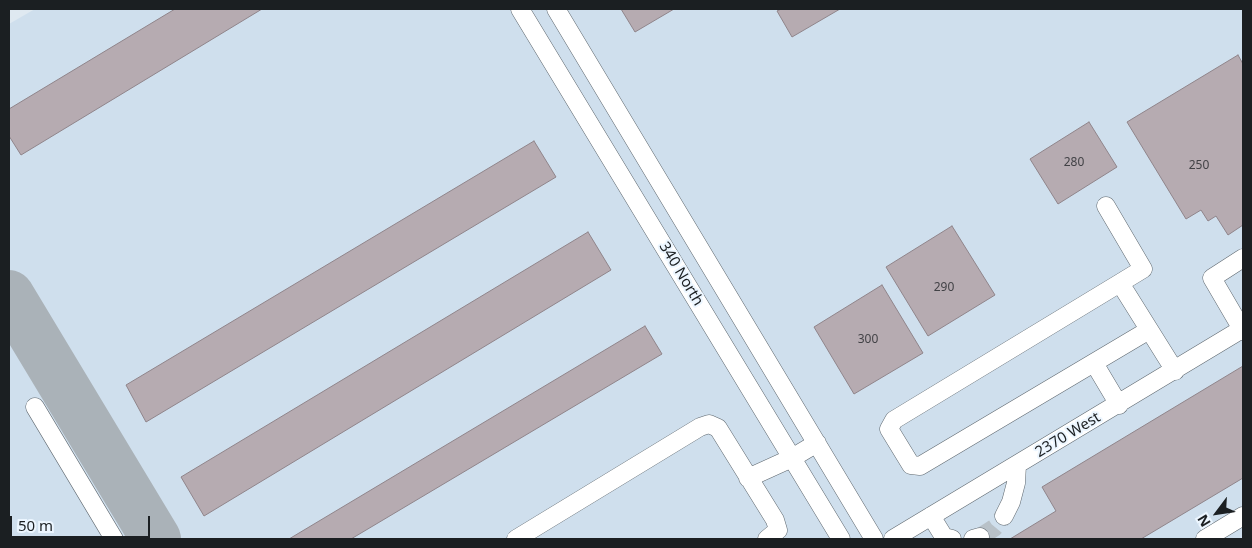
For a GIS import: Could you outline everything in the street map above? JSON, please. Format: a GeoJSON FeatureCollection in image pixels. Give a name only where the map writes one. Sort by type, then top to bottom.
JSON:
{"type":"FeatureCollection","features":[{"type":"Feature","properties":{"kind":"street","name":"340 North"},"geometry":{"type":"LineString","coordinates":[[520,9],[841,539]]}},
{"type":"Feature","properties":{"kind":"street","name":"340 North"},"geometry":{"type":"LineString","coordinates":[[556,9],[874,539]]}},
{"type":"Feature","properties":{"kind":"street"},"geometry":{"type":"LineString","coordinates":[[1106,206],[1143,269],[894,420],[890,429],[911,465],[920,466],[1150,330]]}},
{"type":"Feature","properties":{"kind":"street"},"geometry":{"type":"LineString","coordinates":[[1243,258],[1212,278],[1243,330]]}},
{"type":"Feature","properties":{"kind":"street"},"geometry":{"type":"LineString","coordinates":[[1120,283],[1175,371]]}},
{"type":"Feature","properties":{"kind":"street","name":"2370 West"},"geometry":{"type":"LineString","coordinates":[[893,539],[1243,330]]}},
{"type":"Feature","properties":{"kind":"street"},"geometry":{"type":"LineString","coordinates":[[1094,364],[1119,405]]}},
{"type":"Feature","properties":{"kind":"street"},"geometry":{"type":"LineString","coordinates":[[35,407],[114,539]]}},
{"type":"Feature","properties":{"kind":"street"},"geometry":{"type":"LineString","coordinates":[[525,537],[700,427],[709,424],[718,428],[775,520],[778,530],[767,539]]}},
{"type":"Feature","properties":{"kind":"street"},"geometry":{"type":"LineString","coordinates":[[748,478],[792,458],[817,443]]}},
{"type":"Feature","properties":{"kind":"street"},"geometry":{"type":"LineString","coordinates":[[1004,516],[1011,502],[1016,483],[1017,465]]}},
{"type":"Feature","properties":{"kind":"street"},"geometry":{"type":"LineString","coordinates":[[931,516],[947,539]]}},
{"type":"Feature","properties":{"kind":"street"},"geometry":{"type":"LineString","coordinates":[[1205,539],[1243,516]]}},
{"type":"Feature","properties":{"kind":"shaded area"},"geometry":{"type":"Polygon","coordinates":[[[35,9],[1243,9],[1243,539],[9,539],[9,24],[35,9]]]}},
{"type":"Feature","properties":{"kind":"building"},"geometry":{"type":"Polygon","coordinates":[[[175,9],[262,9],[21,155],[9,136],[9,109],[175,9]]]}},
{"type":"Feature","properties":{"kind":"building"},"geometry":{"type":"Polygon","coordinates":[[[621,9],[674,9],[635,32],[621,9]]]}},
{"type":"Feature","properties":{"kind":"building"},"geometry":{"type":"Polygon","coordinates":[[[781,9],[840,9],[792,37],[777,11],[781,9]]]}},
{"type":"Feature","properties":{"kind":"building"},"geometry":{"type":"Polygon","coordinates":[[[1238,55],[1243,64],[1243,225],[1228,235],[1216,216],[1208,221],[1201,210],[1186,219],[1127,122],[1238,55]]]}},
{"type":"Feature","properties":{"kind":"building"},"geometry":{"type":"Polygon","coordinates":[[[1089,122],[1117,167],[1058,204],[1030,159],[1089,122]]]}},
{"type":"Feature","properties":{"kind":"building"},"geometry":{"type":"Polygon","coordinates":[[[534,141],[556,177],[146,422],[126,385],[534,141]]]}},
{"type":"Feature","properties":{"kind":"building"},"geometry":{"type":"Polygon","coordinates":[[[952,226],[995,295],[928,336],[886,267],[952,226]]]}},
{"type":"Feature","properties":{"kind":"building"},"geometry":{"type":"Polygon","coordinates":[[[588,232],[611,270],[204,516],[181,477],[588,232]]]}},
{"type":"Feature","properties":{"kind":"building"},"geometry":{"type":"Polygon","coordinates":[[[882,285],[923,353],[854,394],[814,327],[882,285]]]}},
{"type":"Feature","properties":{"kind":"building"},"geometry":{"type":"Polygon","coordinates":[[[645,326],[662,354],[351,539],[289,539],[645,326]]]}},
{"type":"Feature","properties":{"kind":"building"},"geometry":{"type":"Polygon","coordinates":[[[1243,366],[1243,478],[1141,539],[1010,539],[1056,511],[1042,487],[1243,366]]]}},
{"type":"Feature","properties":{"kind":"taxiway"},"geometry":{"type":"LineString","coordinates":[[9,295],[156,539]]}},
{"type":"Feature","properties":{"kind":"tunnel"},"geometry":{"type":"LineString","coordinates":[[980,537],[994,528],[1004,516]]}}]}
